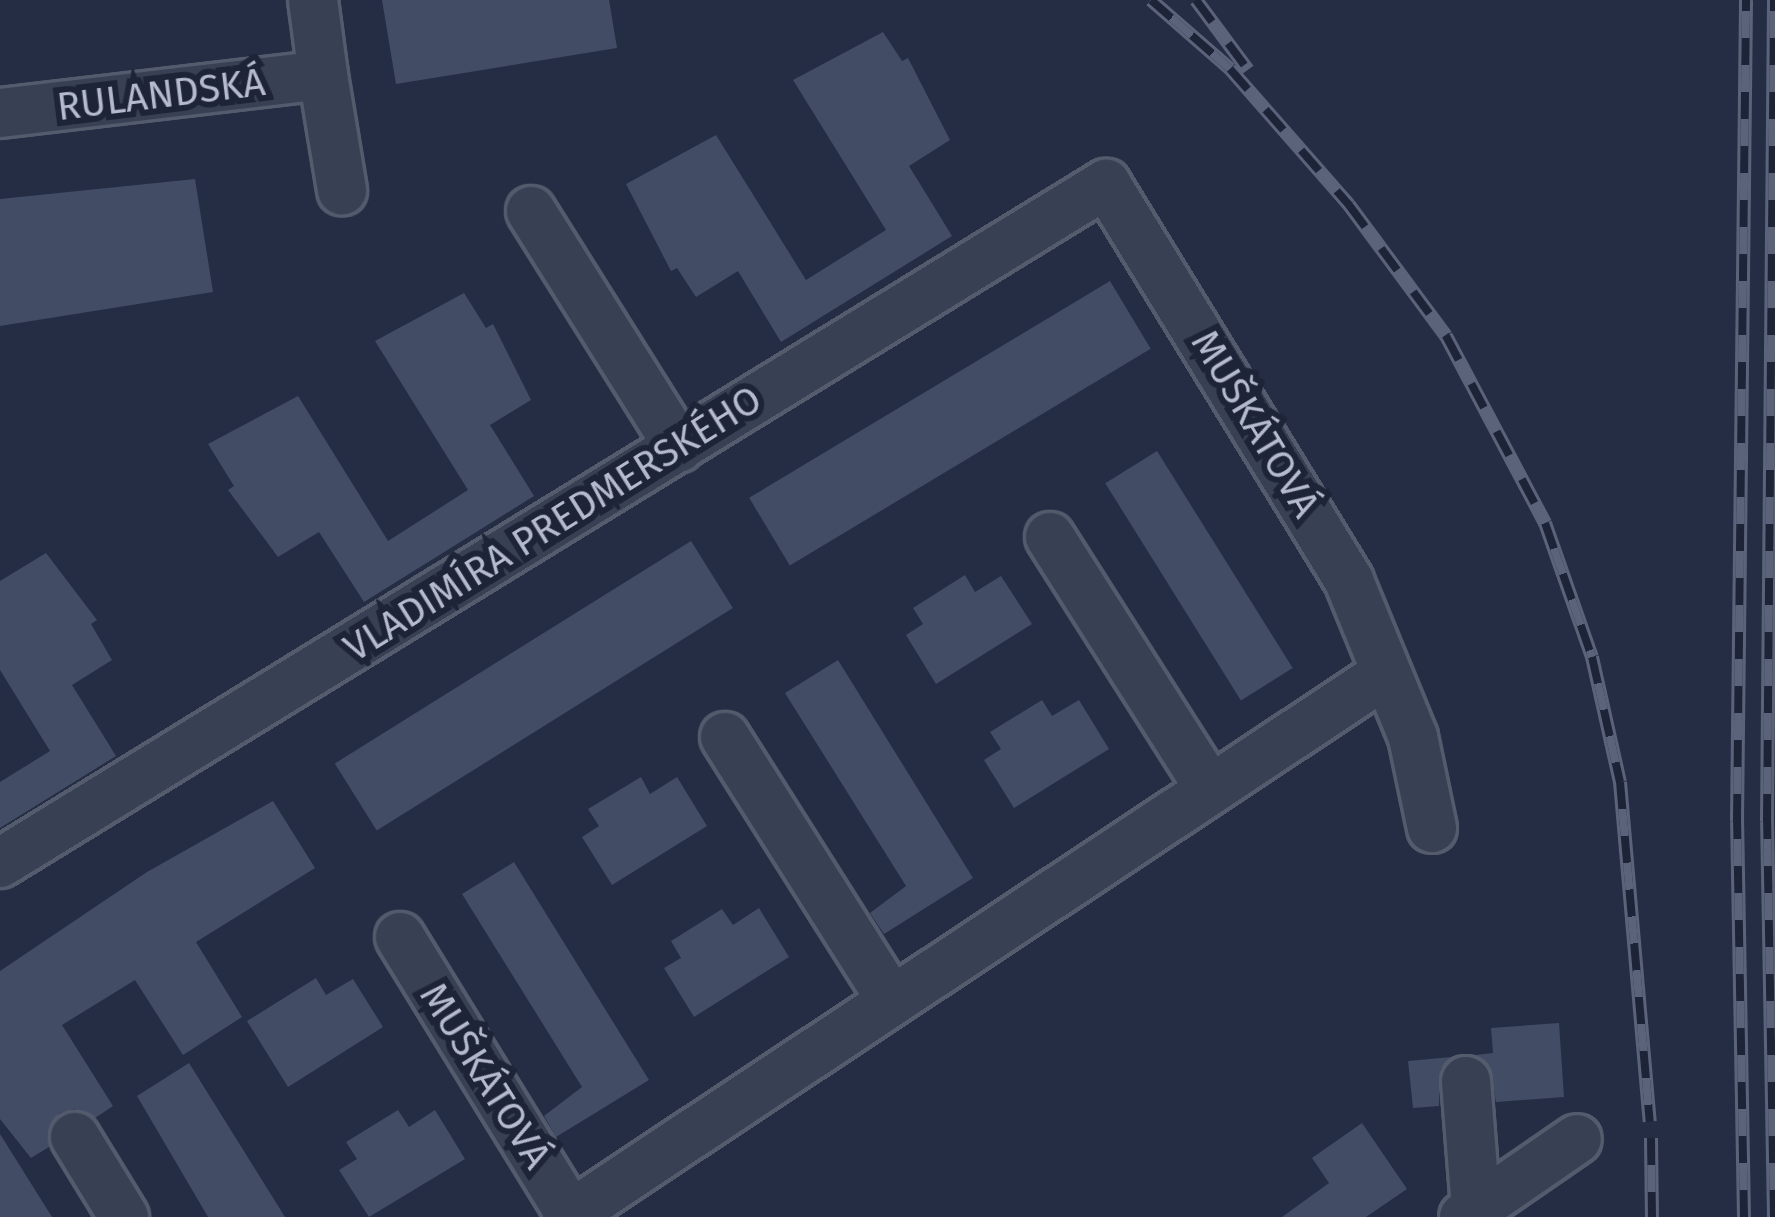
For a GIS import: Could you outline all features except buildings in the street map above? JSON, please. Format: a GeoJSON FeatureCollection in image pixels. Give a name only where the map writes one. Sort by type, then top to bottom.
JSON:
{"type":"FeatureCollection","features":[{"type":"Feature","properties":{"kind":"street","name":"RULANDSKÁ"},"geometry":{"type":"LineString","coordinates":[[313,0],[342,190]]}},
{"type":"Feature","properties":{"kind":"street","name":"RULANDSKÁ"},"geometry":{"type":"LineString","coordinates":[[0,113],[322,75]]}},
{"type":"Feature","properties":{"kind":"street","name":"VLADIMÍRA PREDMERSKÉHO"},"geometry":{"type":"LineString","coordinates":[[0,863],[1106,184]]}},
{"type":"Feature","properties":{"kind":"street","name":"MUŠKÁTOVÁ"},"geometry":{"type":"LineString","coordinates":[[1106,184],[1349,581],[1413,737],[1432,828]]}},
{"type":"Feature","properties":{"kind":"street"},"geometry":{"type":"LineString","coordinates":[[531,211],[679,447]]}},
{"type":"Feature","properties":{"kind":"street"},"geometry":{"type":"LineString","coordinates":[[1050,537],[1210,789]]}},
{"type":"Feature","properties":{"kind":"street","name":"MUŠKÁTOVÁ"},"geometry":{"type":"LineString","coordinates":[[400,937],[569,1216],[1385,674]]}},
{"type":"Feature","properties":{"kind":"street"},"geometry":{"type":"LineString","coordinates":[[725,737],[892,1000]]}},
{"type":"Feature","properties":{"kind":"street"},"geometry":{"type":"LineString","coordinates":[[1466,1081],[1470,1213]]}},
{"type":"Feature","properties":{"kind":"street"},"geometry":{"type":"LineString","coordinates":[[75,1137],[124,1217]]}},
{"type":"Feature","properties":{"kind":"street"},"geometry":{"type":"LineString","coordinates":[[1470,1213],[1577,1139]]}},
{"type":"Feature","properties":{"kind":"railway"},"geometry":{"type":"LineString","coordinates":[[1151,0],[1230,69],[1349,205],[1446,336],[1545,523],[1592,657],[1620,782],[1650,1122]]}},
{"type":"Feature","properties":{"kind":"railway"},"geometry":{"type":"LineString","coordinates":[[1196,0],[1248,70]]}},
{"type":"Feature","properties":{"kind":"railway"},"geometry":{"type":"LineString","coordinates":[[1744,1217],[1737,821],[1746,0]]}},
{"type":"Feature","properties":{"kind":"railway"},"geometry":{"type":"LineString","coordinates":[[1774,0],[1767,821],[1774,1217]]}},
{"type":"Feature","properties":{"kind":"railway"},"geometry":{"type":"LineString","coordinates":[[1651,1138],[1652,1217]]}}]}
